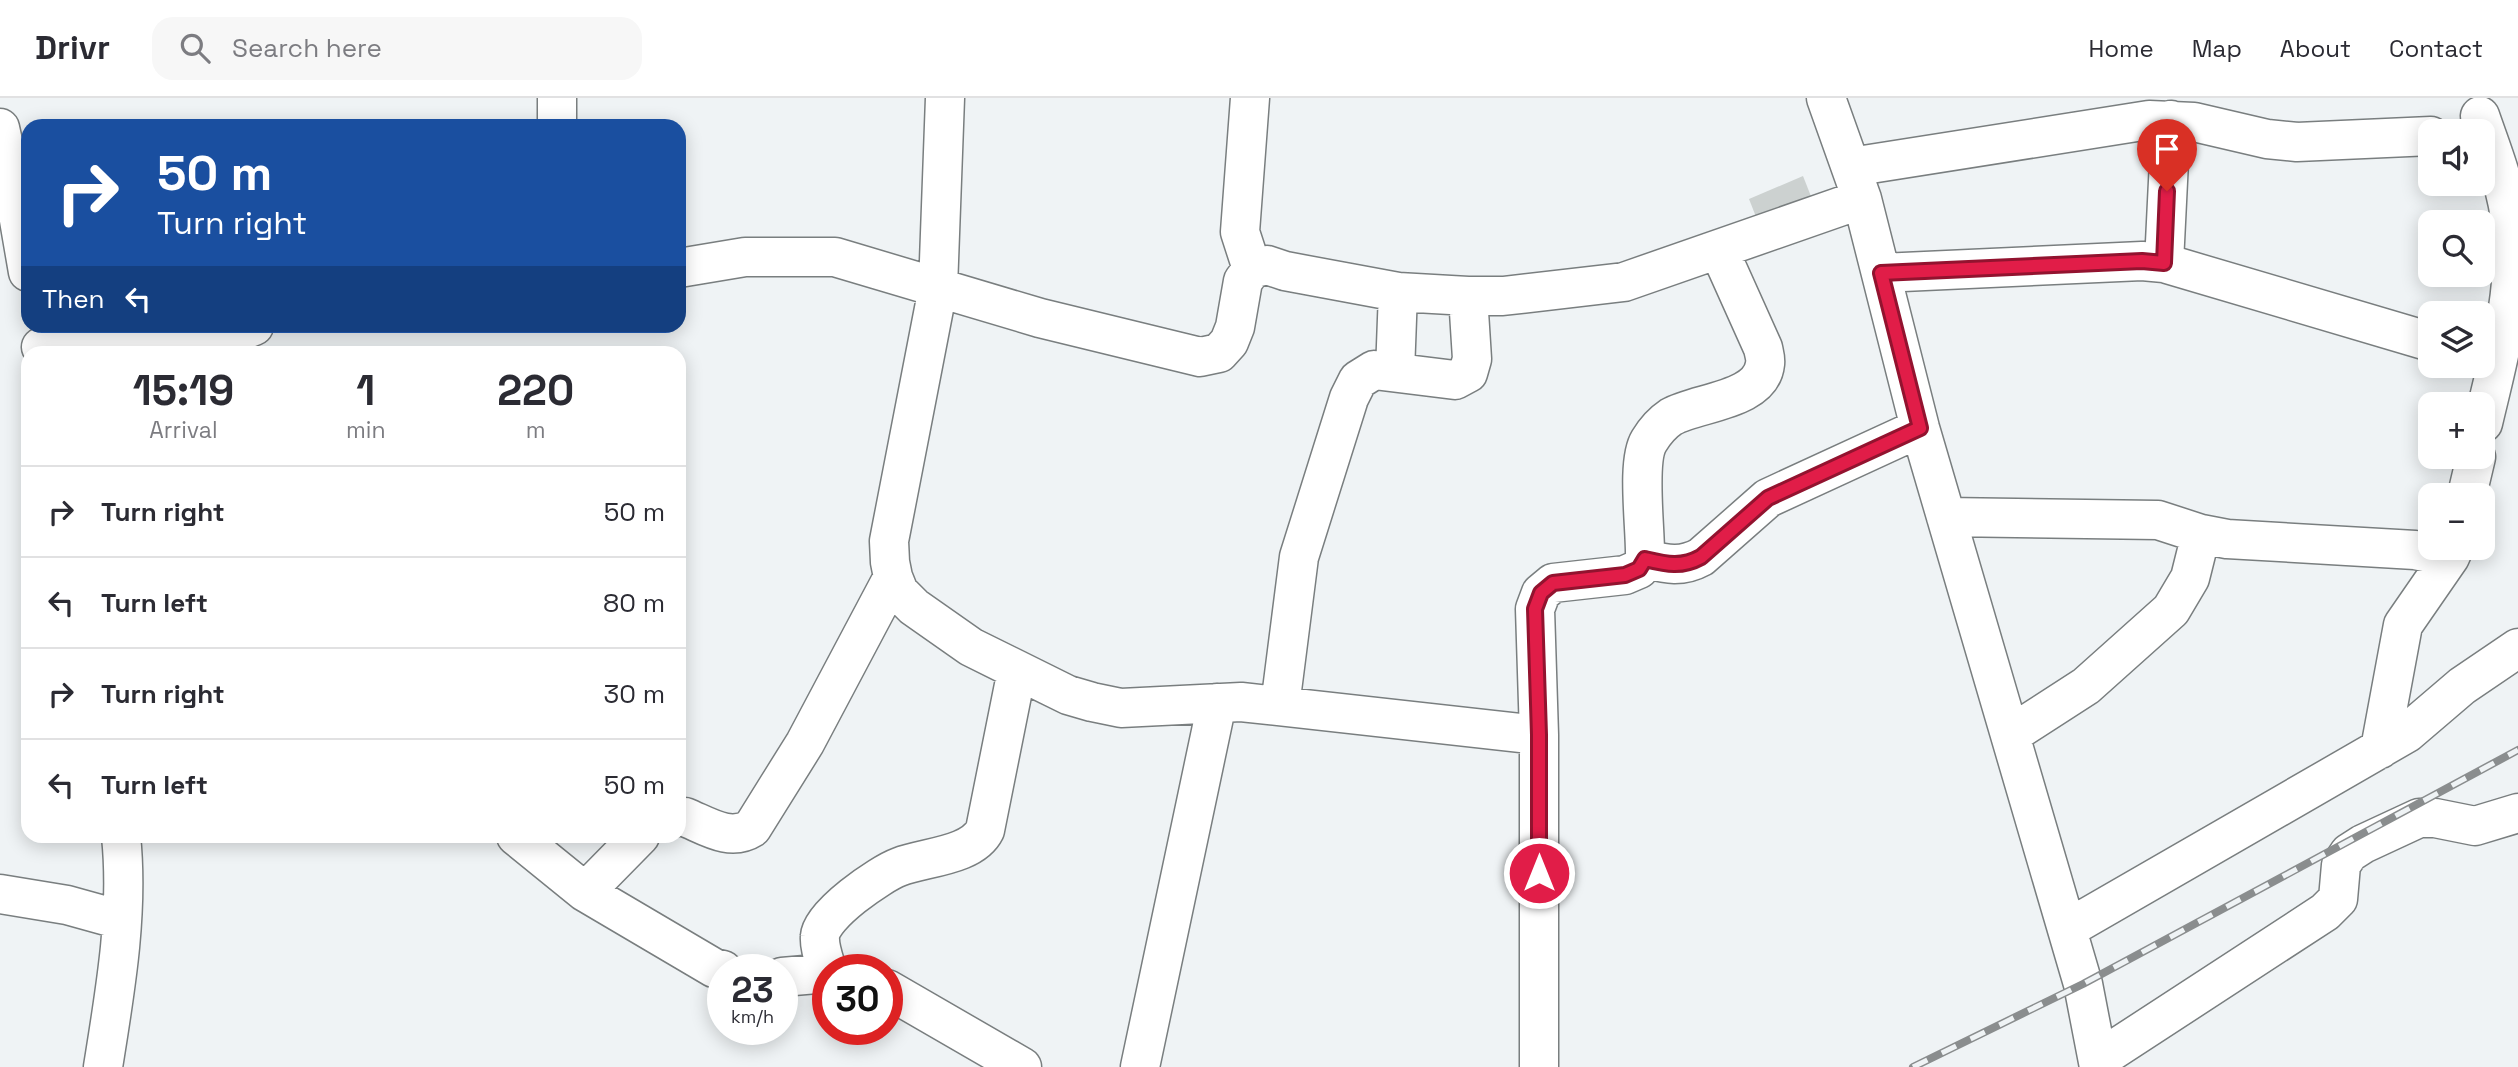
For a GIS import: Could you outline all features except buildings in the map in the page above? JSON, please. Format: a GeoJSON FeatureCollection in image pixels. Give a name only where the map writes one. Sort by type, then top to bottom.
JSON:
{"type":"FeatureCollection","features":[{"type":"Feature","properties":{"kind":"street"},"geometry":{"type":"LineString","coordinates":[[557,98],[557,119]]}},
{"type":"Feature","properties":{"kind":"street"},"geometry":{"type":"LineString","coordinates":[[945,98],[938,288],[889,541],[893,577],[900,592],[914,607],[971,646],[1068,695],[1121,708],[1241,702],[1539,735]]}},
{"type":"Feature","properties":{"kind":"street"},"geometry":{"type":"LineString","coordinates":[[1250,98],[1240,232],[1252,270]]}},
{"type":"Feature","properties":{"kind":"street"},"geometry":{"type":"LineString","coordinates":[[1826,98],[1856,183],[1920,428],[2083,984],[2098,1064],[2325,912],[2338,899],[2342,865],[2349,853],[2362,844],[2419,818],[2435,818],[2475,826],[2518,813]]}},
{"type":"Feature","properties":{"kind":"street"},"geometry":{"type":"LineString","coordinates":[[2474,115],[2506,194],[2511,224],[2513,250],[2508,298],[2495,342]]}},
{"type":"Feature","properties":{"kind":"street"},"geometry":{"type":"LineString","coordinates":[[686,267],[745,257],[835,257],[1040,318],[1200,358],[1219,353],[1229,342],[1235,327],[1243,281],[1252,270],[1267,265],[1285,271],[1398,292],[1503,296],[1625,282],[1719,250],[1856,183],[2149,120],[2194,122],[2267,139],[2297,142],[2418,137]]}},
{"type":"Feature","properties":{"kind":"street"},"geometry":{"type":"LineString","coordinates":[[2164,263],[2171,120]]}},
{"type":"Feature","properties":{"kind":"street"},"geometry":{"type":"LineString","coordinates":[[0,128],[21,232]]}},
{"type":"Feature","properties":{"kind":"street"},"geometry":{"type":"LineString","coordinates":[[1539,1067],[1539,735],[1535,609],[1541,593],[1553,583],[1625,575],[1639,569],[1645,559],[1643,462],[1647,443],[1658,428],[1672,416],[1749,390],[1759,380],[1765,364],[1763,348],[1719,250]]}},
{"type":"Feature","properties":{"kind":"street"},"geometry":{"type":"LineString","coordinates":[[1881,273],[2142,261],[2164,263],[2418,338]]}},
{"type":"Feature","properties":{"kind":"street"},"geometry":{"type":"LineString","coordinates":[[1395,372],[1398,292]]}},
{"type":"Feature","properties":{"kind":"street"},"geometry":{"type":"LineString","coordinates":[[1280,706],[1299,557],[1349,398],[1358,380],[1374,370],[1455,380],[1468,373],[1472,359],[1468,296]]}},
{"type":"Feature","properties":{"kind":"street"},"geometry":{"type":"LineString","coordinates":[[40,342],[197,342],[218,340],[236,333]]}},
{"type":"Feature","properties":{"kind":"street"},"geometry":{"type":"LineString","coordinates":[[1645,559],[1674,565],[1689,564],[1701,557],[1768,498],[1920,428]]}},
{"type":"Feature","properties":{"kind":"street"},"geometry":{"type":"LineString","coordinates":[[1946,517],[2158,520],[2227,539],[2418,550]]}},
{"type":"Feature","properties":{"kind":"street"},"geometry":{"type":"LineString","coordinates":[[2010,735],[2086,686],[2171,611],[2190,578],[2201,534]]}},
{"type":"Feature","properties":{"kind":"street"},"geometry":{"type":"LineString","coordinates":[[2380,749],[2403,625],[2447,560]]}},
{"type":"Feature","properties":{"kind":"street"},"geometry":{"type":"LineString","coordinates":[[686,817],[728,834],[743,834],[752,828],[805,743],[893,577]]}},
{"type":"Feature","properties":{"kind":"street"},"geometry":{"type":"LineString","coordinates":[[2067,929],[2407,733],[2462,686],[2518,648]]}},
{"type":"Feature","properties":{"kind":"street"},"geometry":{"type":"LineString","coordinates":[[798,976],[828,973],[820,937],[824,923],[884,874],[899,867],[969,848],[981,838],[985,830],[1017,670]]}},
{"type":"Feature","properties":{"kind":"street"},"geometry":{"type":"LineString","coordinates":[[1140,1067],[1217,703]]}},
{"type":"Feature","properties":{"kind":"street"},"geometry":{"type":"LineString","coordinates":[[103,1067],[116,982],[124,865],[122,843]]}},
{"type":"Feature","properties":{"kind":"street"},"geometry":{"type":"LineString","coordinates":[[525,843],[585,891],[707,964]]}},
{"type":"Feature","properties":{"kind":"street"},"geometry":{"type":"LineString","coordinates":[[585,891],[633,843]]}},
{"type":"Feature","properties":{"kind":"street"},"geometry":{"type":"LineString","coordinates":[[0,894],[67,905],[121,920]]}},
{"type":"Feature","properties":{"kind":"street"},"geometry":{"type":"LineString","coordinates":[[903,998],[1022,1067]]}},
{"type":"Feature","properties":{"kind":"railway"},"geometry":{"type":"LineString","coordinates":[[1913,1067],[2083,984],[2518,750]]}},
{"type":"Feature","properties":{"kind":"route"},"geometry":{"type":"LineString","coordinates":[[1539,873],[1535,609],[1541,593],[1553,583],[1625,575],[1639,569],[1645,559],[1674,565],[1689,564],[1701,557],[1768,498],[1920,428],[1881,273],[2142,261],[2164,263],[2167,191]]}}]}
